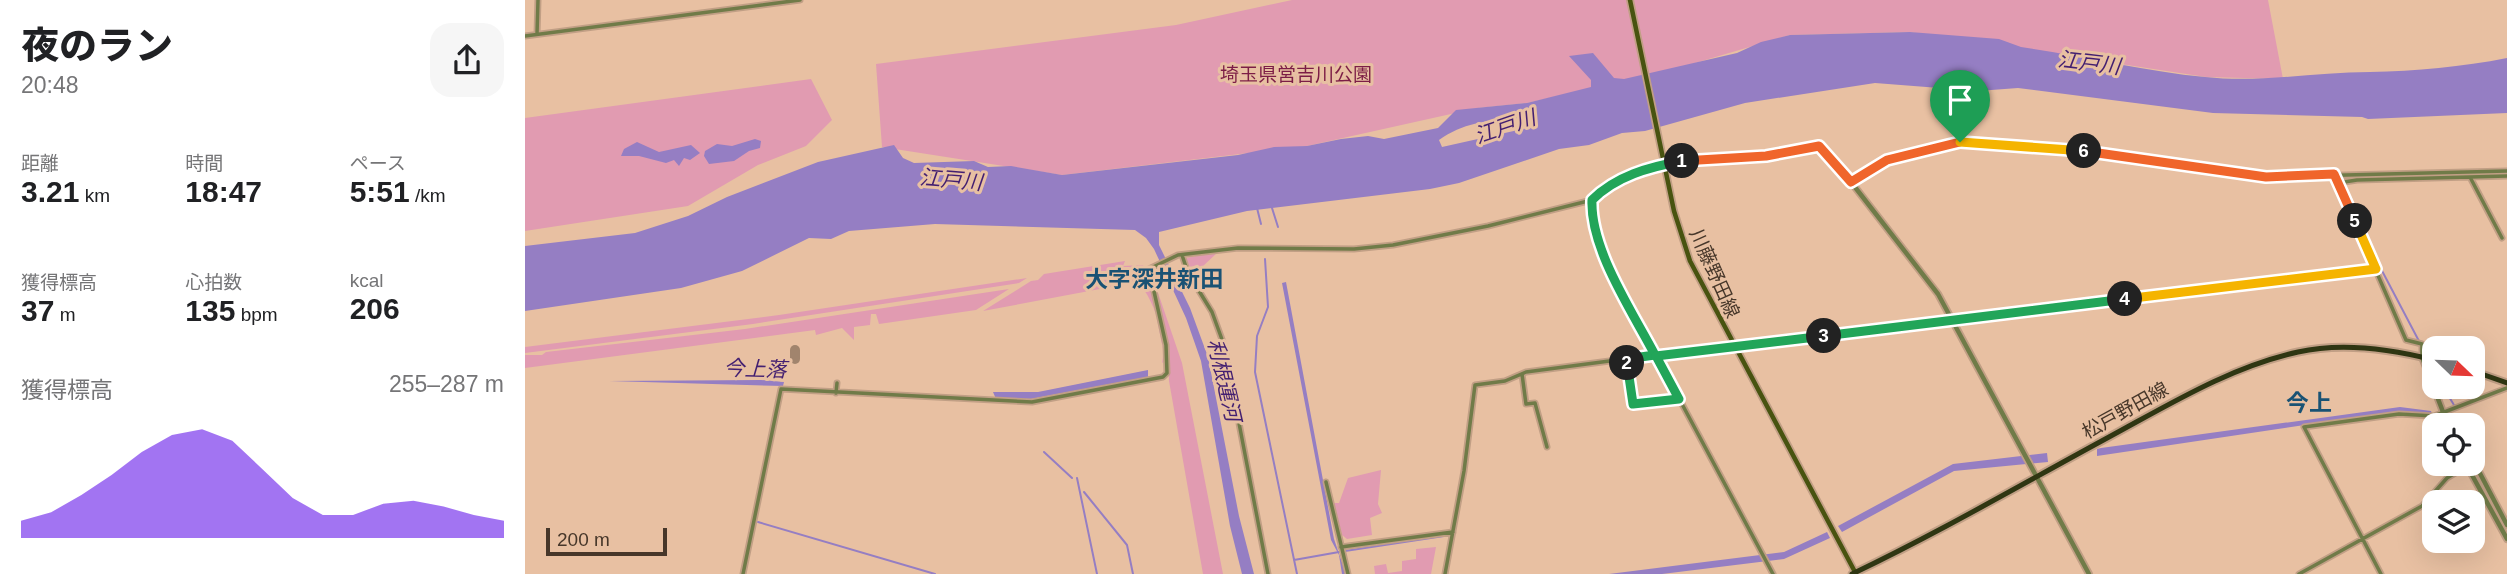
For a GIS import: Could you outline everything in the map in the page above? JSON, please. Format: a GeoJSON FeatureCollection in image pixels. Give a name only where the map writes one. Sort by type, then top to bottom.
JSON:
{"type":"FeatureCollection","features":[{"type":"Feature","properties":{"kind":"main road","name":"川藤野田線"},"geometry":{"type":"LineString","coordinates":[[1630,0],[1680,232],[1694,271],[1854,573]]}},
{"type":"Feature","properties":{"kind":"main road","name":"松戸野田線"},"geometry":{"type":"LineString","coordinates":[[1854,573],[2190,392],[2263,362],[2300,352],[2341,348],[2388,351],[2422,357]]}},
{"type":"Feature","properties":{"kind":"main road"},"geometry":{"type":"LineString","coordinates":[[2485,376],[2507,385]]}},
{"type":"Feature","properties":{"kind":"street"},"geometry":{"type":"LineString","coordinates":[[537,34],[538,0]]}},
{"type":"Feature","properties":{"kind":"street"},"geometry":{"type":"LineString","coordinates":[[525,36],[800,0]]}},
{"type":"Feature","properties":{"kind":"street"},"geometry":{"type":"LineString","coordinates":[[1851,182],[1887,160],[1965,141],[2086,152],[2266,177],[2507,171]]}},
{"type":"Feature","properties":{"kind":"street"},"geometry":{"type":"LineString","coordinates":[[743,574],[781,389],[836,388],[1032,402],[1163,377],[1167,370],[1165,345],[1149,269],[1174,256],[1250,247],[1380,247],[1488,226],[1592,200],[1611,184],[1664,162],[1766,156],[1819,146],[1931,282],[2089,574]]}},
{"type":"Feature","properties":{"kind":"street"},"geometry":{"type":"LineString","coordinates":[[2334,174],[2406,340],[2422,344]]}},
{"type":"Feature","properties":{"kind":"street"},"geometry":{"type":"LineString","coordinates":[[2338,183],[2357,180],[2507,176]]}},
{"type":"Feature","properties":{"kind":"street"},"geometry":{"type":"LineString","coordinates":[[2471,178],[2502,238]]}},
{"type":"Feature","properties":{"kind":"street"},"geometry":{"type":"LineString","coordinates":[[1592,200],[1593,224],[1603,245],[1607,264],[1773,574]]}},
{"type":"Feature","properties":{"kind":"street"},"geometry":{"type":"LineString","coordinates":[[1182,254],[1188,273],[1212,312],[1224,345],[1268,574]]}},
{"type":"Feature","properties":{"kind":"street"},"geometry":{"type":"LineString","coordinates":[[1445,574],[1475,386],[1497,383],[1522,374],[1626,359],[2376,269]]}},
{"type":"Feature","properties":{"kind":"street"},"geometry":{"type":"LineString","coordinates":[[1626,359],[1633,404],[1679,399]]}},
{"type":"Feature","properties":{"kind":"street"},"geometry":{"type":"LineString","coordinates":[[1522,374],[1526,404],[1535,403],[1547,447]]}},
{"type":"Feature","properties":{"kind":"street"},"geometry":{"type":"LineString","coordinates":[[2438,399],[2445,413],[2507,385]]}},
{"type":"Feature","properties":{"kind":"street"},"geometry":{"type":"LineString","coordinates":[[2381,574],[2304,427],[2399,414],[2422,415]]}},
{"type":"Feature","properties":{"kind":"street"},"geometry":{"type":"LineString","coordinates":[[2299,574],[2422,506],[2450,476]]}},
{"type":"Feature","properties":{"kind":"street"},"geometry":{"type":"LineString","coordinates":[[2473,476],[2507,539]]}},
{"type":"Feature","properties":{"kind":"street"},"geometry":{"type":"LineString","coordinates":[[2481,476],[2507,525]]}},
{"type":"Feature","properties":{"kind":"street"},"geometry":{"type":"LineString","coordinates":[[1326,482],[1348,574]]}},
{"type":"Feature","properties":{"kind":"street"},"geometry":{"type":"LineString","coordinates":[[1341,547],[1453,532]]}},
{"type":"Feature","properties":{"kind":"green space","name":"埼玉県営吉川公園"},"geometry":{"type":"Polygon","coordinates":[[[1292,0],[2268,0],[2283,79],[2206,77],[1910,32],[1790,35],[1668,71],[1527,103],[1478,108],[1307,146],[1062,175],[882,147],[876,64],[1176,25],[1292,0]]]}},
{"type":"Feature","properties":{"kind":"green space"},"geometry":{"type":"Polygon","coordinates":[[[811,79],[832,120],[806,146],[758,165],[688,206],[525,231],[525,118],[811,79]]]}},
{"type":"Feature","properties":{"kind":"green space"},"geometry":{"type":"Polygon","coordinates":[[[1218,252],[1202,267],[1204,286],[1199,288],[1186,258],[1218,252]]]}},
{"type":"Feature","properties":{"kind":"green space"},"geometry":{"type":"Polygon","coordinates":[[[1125,261],[1123,266],[1143,265],[1148,273],[1156,316],[1149,298],[1137,282],[983,311],[1044,274],[1125,261]]]}},
{"type":"Feature","properties":{"kind":"green space"},"geometry":{"type":"Polygon","coordinates":[[[1152,275],[1182,363],[1223,574],[1203,574],[1169,381],[1167,344],[1152,275]]]}},
{"type":"Feature","properties":{"kind":"green space"},"geometry":{"type":"Polygon","coordinates":[[[1027,278],[1019,283],[753,324],[525,353],[525,347],[779,315],[1027,278]]]}},
{"type":"Feature","properties":{"kind":"green space"},"geometry":{"type":"Polygon","coordinates":[[[1009,289],[976,310],[879,324],[876,314],[871,314],[870,325],[854,327],[854,340],[842,328],[816,335],[815,330],[525,368],[525,355],[745,329],[1009,289]]]}},
{"type":"Feature","properties":{"kind":"green space"},"geometry":{"type":"Polygon","coordinates":[[[1381,470],[1378,504],[1382,513],[1370,518],[1372,535],[1347,539],[1342,535],[1334,503],[1339,503],[1348,478],[1381,470]]]}},
{"type":"Feature","properties":{"kind":"green space"},"geometry":{"type":"Polygon","coordinates":[[[1436,547],[1431,574],[1375,574],[1374,566],[1386,564],[1388,573],[1402,571],[1402,561],[1416,559],[1416,549],[1436,547]]]}},
{"type":"Feature","properties":{"kind":"water","name":"江戸川"},"geometry":{"type":"Polygon","coordinates":[[[1910,32],[1999,39],[2021,47],[2226,79],[2422,70],[2507,58],[2507,113],[2368,119],[2213,113],[2018,88],[1978,91],[1875,83],[1745,103],[1645,131],[1622,133],[1589,145],[1559,149],[1459,183],[1430,189],[1247,211],[1159,232],[1159,245],[1190,308],[1208,357],[1239,516],[1254,574],[1242,574],[1230,526],[1201,361],[1186,318],[1154,249],[1146,238],[1135,230],[935,224],[849,231],[831,239],[809,238],[742,271],[681,288],[525,311],[525,246],[635,233],[688,216],[727,197],[818,162],[894,145],[903,158],[914,163],[974,161],[988,167],[1011,166],[1062,175],[1238,155],[1274,147],[1307,146],[1341,139],[1368,136],[1384,139],[1438,128],[1456,110],[1527,103],[1591,87],[1591,80],[1569,56],[1593,53],[1614,78],[1624,79],[1737,53],[1761,42],[1790,35],[1910,32]],[[1514,118],[1475,124],[1439,140],[1442,147],[1532,127],[1532,120],[1514,118]]]}},
{"type":"Feature","properties":{"kind":"water"},"geometry":{"type":"Polygon","coordinates":[[[755,139],[761,141],[760,148],[749,151],[734,161],[709,164],[704,156],[705,151],[717,144],[732,146],[755,139]]]}},
{"type":"Feature","properties":{"kind":"water"},"geometry":{"type":"Polygon","coordinates":[[[637,142],[659,152],[691,145],[700,153],[690,160],[684,158],[679,166],[674,160],[666,163],[639,156],[621,156],[624,149],[637,142]]]}},
{"type":"Feature","properties":{"kind":"water"},"geometry":{"type":"Polygon","coordinates":[[[1286,282],[1334,539],[1346,574],[1342,574],[1339,555],[1331,540],[1282,283],[1286,282]]]}},
{"type":"Feature","properties":{"kind":"water"},"geometry":{"type":"Polygon","coordinates":[[[1148,370],[1148,377],[1031,399],[996,399],[993,392],[1038,392],[1148,370]]]}},
{"type":"Feature","properties":{"kind":"water"},"geometry":{"type":"Polygon","coordinates":[[[609,381],[784,382],[783,386],[609,381]]]}},
{"type":"Feature","properties":{"kind":"water"},"geometry":{"type":"Polygon","coordinates":[[[2400,407],[2432,413],[2359,417],[2097,456],[2097,449],[2400,407]]]}},
{"type":"Feature","properties":{"kind":"water"},"geometry":{"type":"Polygon","coordinates":[[[2047,453],[2048,462],[1954,471],[1842,532],[1838,526],[1953,464],[2047,453]]]}},
{"type":"Feature","properties":{"kind":"water"},"geometry":{"type":"Polygon","coordinates":[[[1827,532],[1830,538],[1784,559],[1662,574],[1609,574],[1784,552],[1827,532]]]}},
{"type":"Feature","properties":{"kind":"waterway"},"geometry":{"type":"LineString","coordinates":[[2338,181],[2344,178],[2507,174]]}},
{"type":"Feature","properties":{"kind":"waterway"},"geometry":{"type":"LineString","coordinates":[[1257,208],[1261,224]]}},
{"type":"Feature","properties":{"kind":"waterway"},"geometry":{"type":"LineString","coordinates":[[1272,208],[1278,227]]}},
{"type":"Feature","properties":{"kind":"waterway"},"geometry":{"type":"LineString","coordinates":[[2359,227],[2420,343]]}},
{"type":"Feature","properties":{"kind":"waterway"},"geometry":{"type":"LineString","coordinates":[[1265,259],[1268,307],[1257,336],[1255,372],[1297,574]]}},
{"type":"Feature","properties":{"kind":"waterway"},"geometry":{"type":"LineString","coordinates":[[2450,399],[2454,405]]}},
{"type":"Feature","properties":{"kind":"waterway"},"geometry":{"type":"LineString","coordinates":[[1044,452],[1072,478]]}},
{"type":"Feature","properties":{"kind":"waterway"},"geometry":{"type":"LineString","coordinates":[[1077,478],[1097,574]]}},
{"type":"Feature","properties":{"kind":"waterway"},"geometry":{"type":"LineString","coordinates":[[1084,492],[1127,545],[1133,574]]}},
{"type":"Feature","properties":{"kind":"waterway"},"geometry":{"type":"LineString","coordinates":[[758,522],[935,574]]}},
{"type":"Feature","properties":{"kind":"waterway"},"geometry":{"type":"LineString","coordinates":[[1345,551],[1444,536]]}},
{"type":"Feature","properties":{"kind":"waterway"},"geometry":{"type":"LineString","coordinates":[[1294,560],[1339,552]]}},
{"type":"Feature","properties":{"kind":"waterway"},"geometry":{"type":"LineString","coordinates":[[741,574],[743,565]]}},
{"type":"Feature","properties":{"kind":"taxiway"},"geometry":{"type":"LineString","coordinates":[[795,350],[795,359]]}},
{"type":"Feature","properties":{"kind":"district","name":"大字深井新田"},"geometry":{"type":"Point","coordinates":[1154,279]}},
{"type":"Feature","properties":{"kind":"district","name":"今上"},"geometry":{"type":"Point","coordinates":[2309,403]}},
{"type":"Feature","properties":{"kind":"route"},"geometry":{"type":"LineString","coordinates":[[1960,142],[2086,152],[2266,177],[2334,174],[2376,269],[1656,356],[1679,399],[1633,404],[1626,359],[1655,355],[1604,258],[1603,245],[1593,224],[1592,200],[1608,186],[1648,168],[1684,161],[1766,156],[1816,146],[1821,148],[1851,182],[1865,170],[1887,160],[1960,142]]}},
{"type":"Feature","properties":{"kind":"water label","name":"今上落"},"geometry":{"type":"Point","coordinates":[755,369]}},
{"type":"Feature","properties":{"kind":"water label","name":"利根運河"},"geometry":{"type":"Point","coordinates":[1224,380]}}]}
